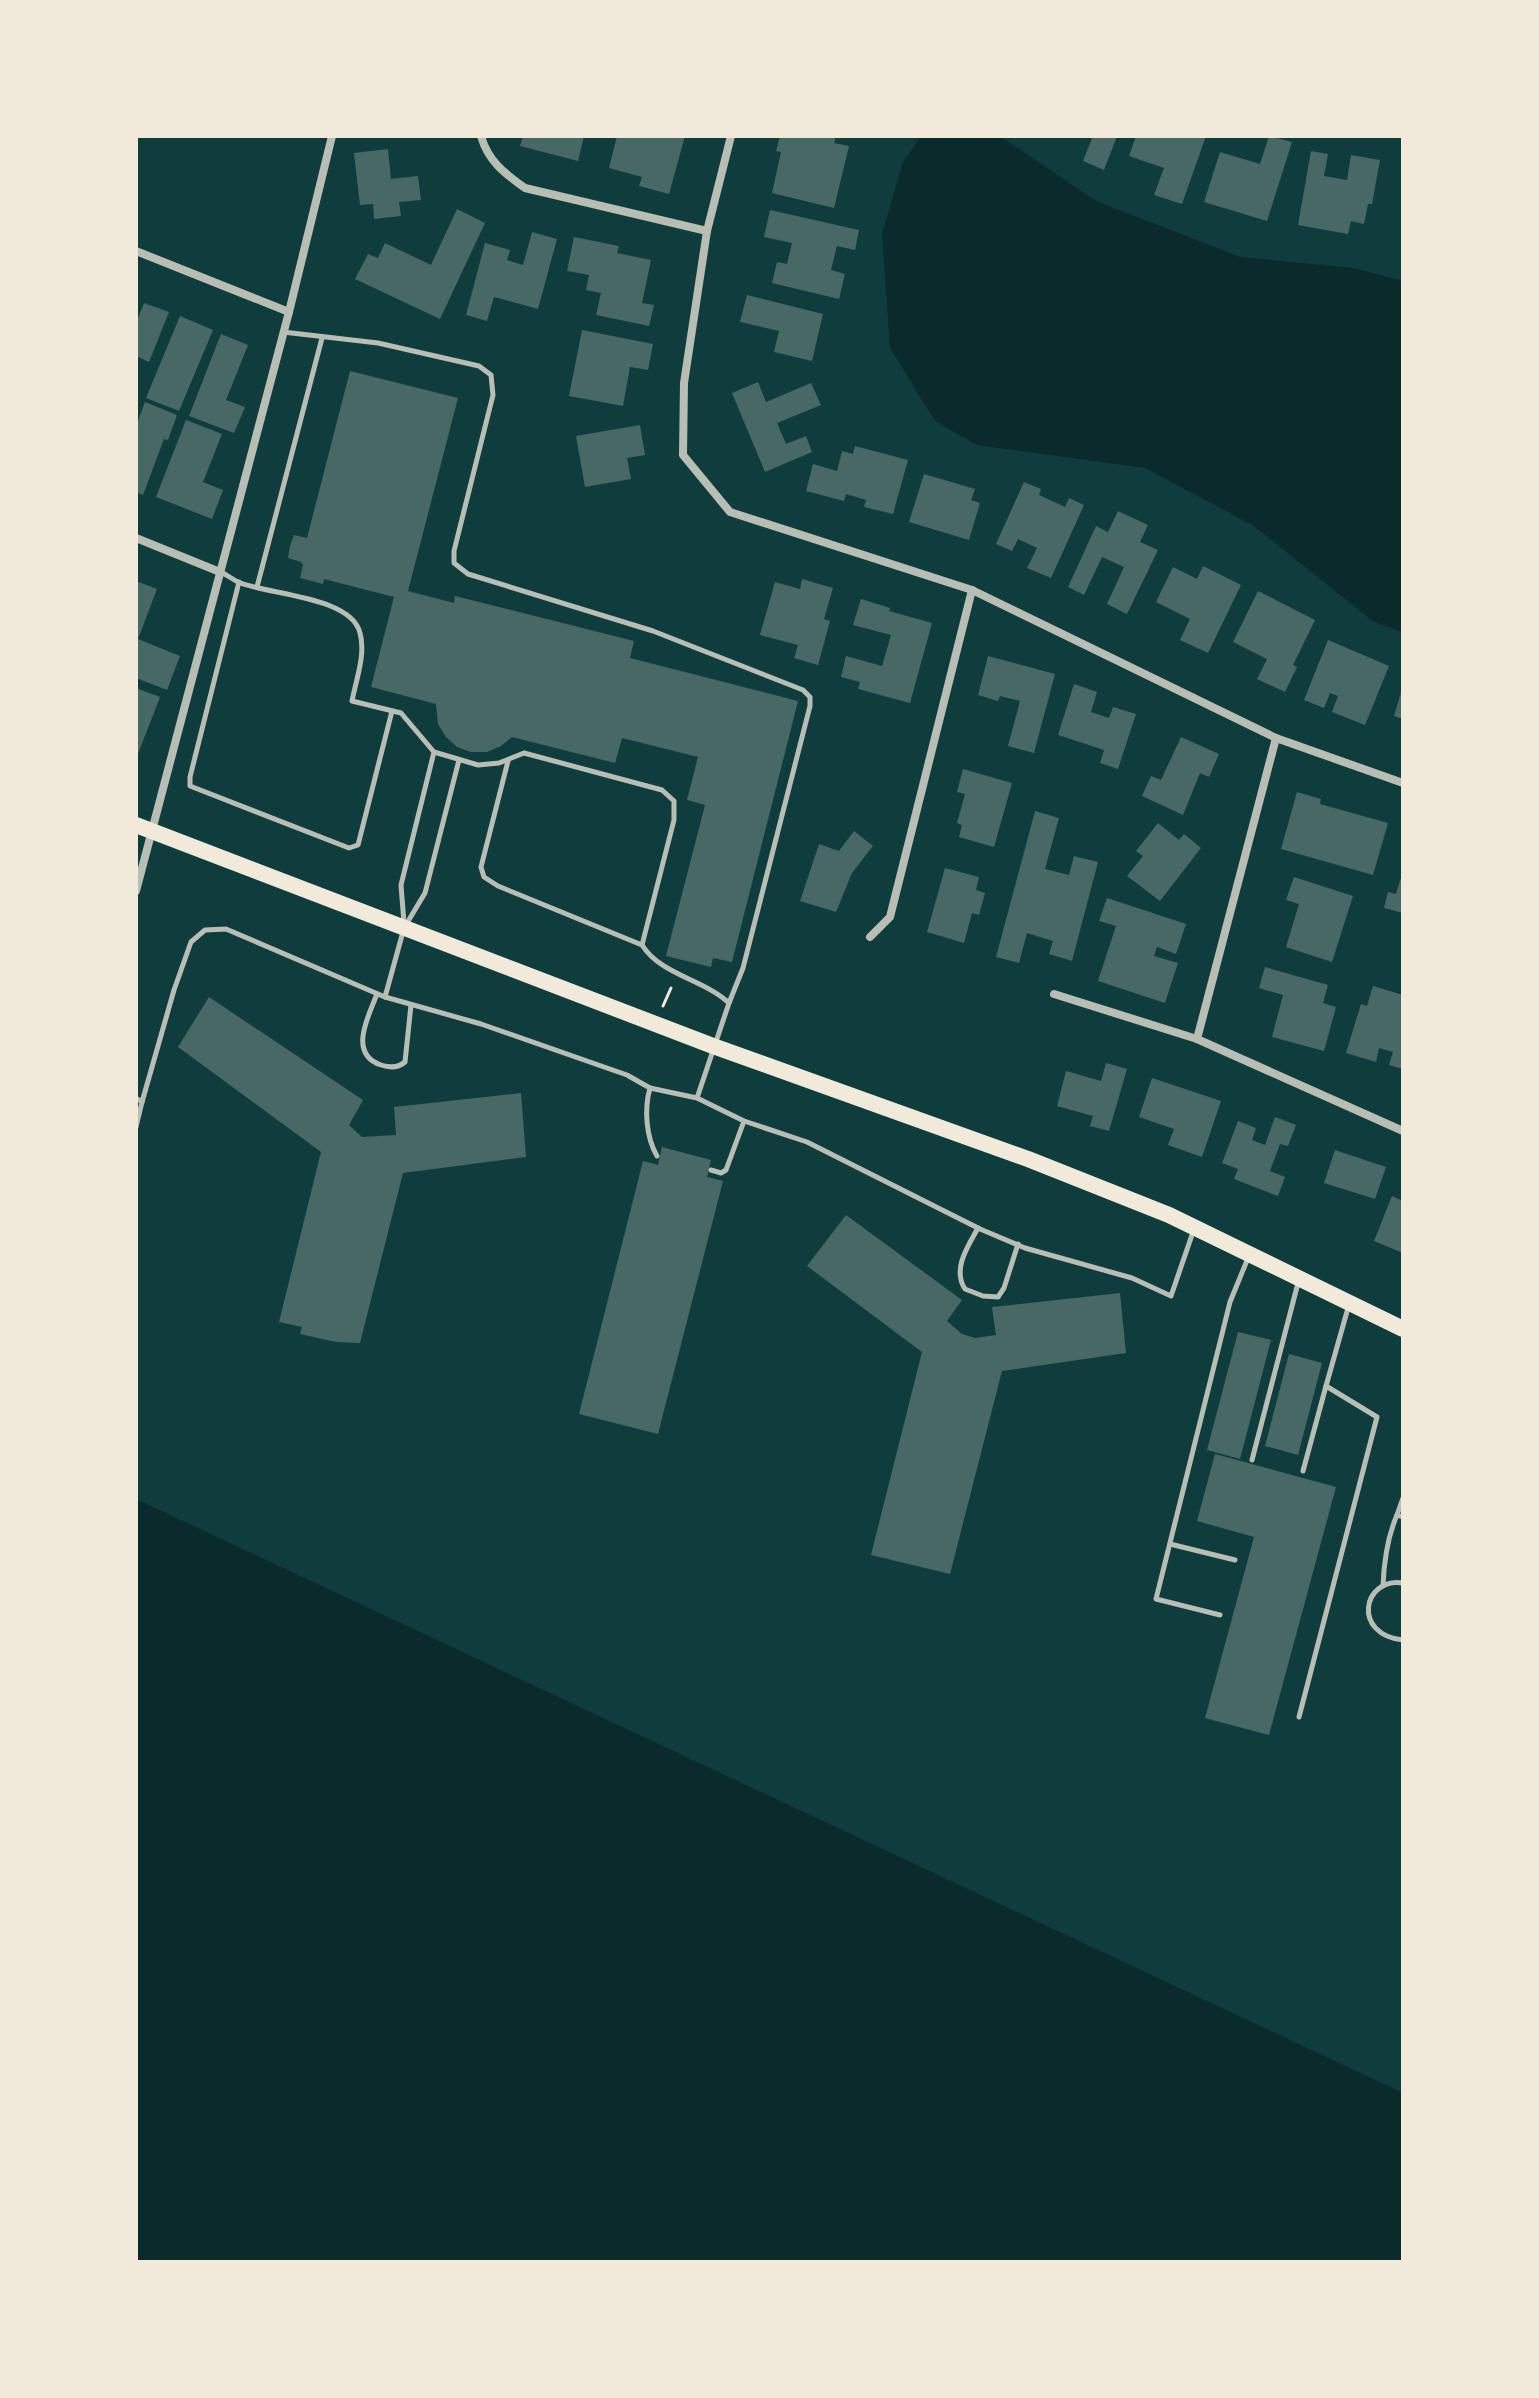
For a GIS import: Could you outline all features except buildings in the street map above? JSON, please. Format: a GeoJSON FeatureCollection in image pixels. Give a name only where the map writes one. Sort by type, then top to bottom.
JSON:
{"type":"FeatureCollection","features":[{"type":"Feature","properties":{"kind":"main road"},"geometry":{"type":"LineString","coordinates":[[144,828],[713,1046],[1028,1159],[1195,1227],[1403,1329]]}},
{"type":"Feature","properties":{"kind":"street"},"geometry":{"type":"LineString","coordinates":[[136,891],[144,828],[220,572],[332,136]]}},
{"type":"Feature","properties":{"kind":"street"},"geometry":{"type":"LineString","coordinates":[[481,136],[485,152],[501,171],[525,188],[707,231]]}},
{"type":"Feature","properties":{"kind":"street"},"geometry":{"type":"LineString","coordinates":[[731,136],[707,231],[684,383],[683,455],[730,512],[972,590],[1276,738],[1403,783]]}},
{"type":"Feature","properties":{"kind":"street"},"geometry":{"type":"LineString","coordinates":[[136,251],[289,312]]}},
{"type":"Feature","properties":{"kind":"street"},"geometry":{"type":"LineString","coordinates":[[136,538],[220,572]]}},
{"type":"Feature","properties":{"kind":"street"},"geometry":{"type":"LineString","coordinates":[[870,937],[890,917],[972,590]]}},
{"type":"Feature","properties":{"kind":"street"},"geometry":{"type":"LineString","coordinates":[[1197,1039],[1276,738]]}},
{"type":"Feature","properties":{"kind":"street"},"geometry":{"type":"LineString","coordinates":[[1054,994],[1197,1039],[1403,1131]]}},
{"type":"Feature","properties":{"kind":"lane"},"geometry":{"type":"LineString","coordinates":[[283,332],[378,343],[479,366],[491,375],[493,395],[454,551],[454,563],[468,574],[653,631],[803,690],[810,697],[743,968],[697,1098]]}},
{"type":"Feature","properties":{"kind":"lane"},"geometry":{"type":"LineString","coordinates":[[257,587],[322,338]]}},
{"type":"Feature","properties":{"kind":"lane"},"geometry":{"type":"LineString","coordinates":[[220,572],[239,582],[345,612],[355,621],[362,649],[352,701],[401,713],[434,752],[478,765],[508,760],[524,753],[626,779],[662,790],[670,796],[676,808],[674,820],[642,945]]}},
{"type":"Feature","properties":{"kind":"lane"},"geometry":{"type":"LineString","coordinates":[[239,582],[190,786],[349,848],[358,845],[392,711]]}},
{"type":"Feature","properties":{"kind":"lane"},"geometry":{"type":"LineString","coordinates":[[404,928],[401,885],[434,752]]}},
{"type":"Feature","properties":{"kind":"lane"},"geometry":{"type":"LineString","coordinates":[[385,997],[404,928],[425,893],[459,760]]}},
{"type":"Feature","properties":{"kind":"lane"},"geometry":{"type":"LineString","coordinates":[[508,760],[481,867],[484,877],[498,886],[642,945],[666,968],[716,991],[729,1003]]}},
{"type":"Feature","properties":{"kind":"lane"},"geometry":{"type":"LineString","coordinates":[[136,1127],[139,1100],[191,942],[205,930],[226,929],[385,997],[481,1024],[627,1075],[650,1088],[697,1098],[744,1121],[807,1142],[978,1228],[1018,1244],[1132,1278],[1171,1296],[1195,1227]]}},
{"type":"Feature","properties":{"kind":"lane"},"geometry":{"type":"LineString","coordinates":[[377,994],[363,1034],[362,1047],[367,1058],[386,1067],[398,1067],[405,1062],[411,1005]]}},
{"type":"Feature","properties":{"kind":"lane"},"geometry":{"type":"LineString","coordinates":[[650,1088],[647,1110],[651,1147],[657,1156]]}},
{"type":"Feature","properties":{"kind":"lane"},"geometry":{"type":"LineString","coordinates":[[711,1170],[721,1173],[726,1170],[744,1121]]}},
{"type":"Feature","properties":{"kind":"lane"},"geometry":{"type":"LineString","coordinates":[[978,1228],[960,1266],[959,1276],[965,1289],[973,1294],[998,1297],[1004,1288],[1018,1244]]}},
{"type":"Feature","properties":{"kind":"lane"},"geometry":{"type":"LineString","coordinates":[[1220,1615],[1156,1599],[1230,1302],[1250,1254]]}},
{"type":"Feature","properties":{"kind":"lane"},"geometry":{"type":"LineString","coordinates":[[1252,1460],[1299,1278]]}},
{"type":"Feature","properties":{"kind":"lane"},"geometry":{"type":"LineString","coordinates":[[1303,1471],[1350,1303]]}},
{"type":"Feature","properties":{"kind":"lane"},"geometry":{"type":"LineString","coordinates":[[1299,1717],[1377,1417],[1326,1386]]}},
{"type":"Feature","properties":{"kind":"lane"},"geometry":{"type":"LineString","coordinates":[[1383,1586],[1389,1533],[1400,1516],[1403,1498]]}},
{"type":"Feature","properties":{"kind":"lane"},"geometry":{"type":"LineString","coordinates":[[1170,1544],[1235,1560]]}},
{"type":"Feature","properties":{"kind":"lane"},"geometry":{"type":"LineString","coordinates":[[1403,1583],[1383,1586],[1374,1594],[1369,1605],[1369,1618],[1375,1629],[1384,1636],[1403,1640]]}},
{"type":"Feature","properties":{"kind":"path"},"geometry":{"type":"LineString","coordinates":[[663,1006],[671,988]]}},
{"type":"Feature","properties":{"kind":"water"},"geometry":{"type":"Polygon","coordinates":[[[921,136],[1000,136],[1096,201],[1240,257],[1354,268],[1403,281],[1403,632],[1374,622],[1254,526],[1145,468],[977,445],[935,421],[890,348],[882,234],[903,162],[921,136]]]}},
{"type":"Feature","properties":{"kind":"water"},"geometry":{"type":"Polygon","coordinates":[[[136,1499],[1403,2093],[1403,2262],[136,2262],[136,1499]]]}}]}
